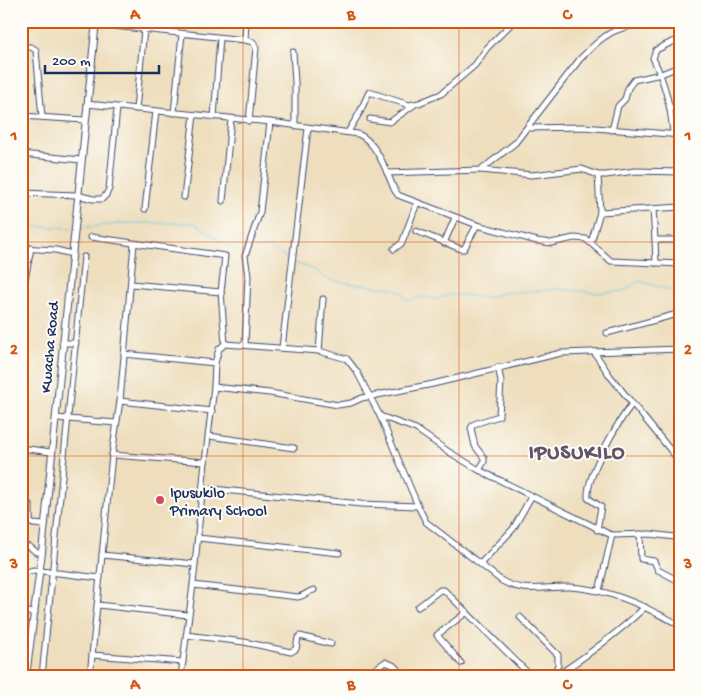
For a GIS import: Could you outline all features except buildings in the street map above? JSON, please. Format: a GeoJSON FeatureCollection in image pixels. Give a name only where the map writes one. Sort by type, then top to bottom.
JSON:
{"type":"FeatureCollection","features":[{"type":"Feature","properties":{"kind":"main road","name":"Kwacha Road"},"geometry":{"type":"LineString","coordinates":[[26,676],[42,552],[95,23]]}},
{"type":"Feature","properties":{"kind":"street"},"geometry":{"type":"LineString","coordinates":[[245,40],[246,21]]}},
{"type":"Feature","properties":{"kind":"street"},"geometry":{"type":"LineString","coordinates":[[370,119],[390,122],[414,105],[441,94],[475,65],[487,48],[514,21]]}},
{"type":"Feature","properties":{"kind":"street"},"geometry":{"type":"LineString","coordinates":[[95,23],[253,42],[256,48],[249,121]]}},
{"type":"Feature","properties":{"kind":"street"},"geometry":{"type":"LineString","coordinates":[[481,170],[510,147],[528,128],[580,59],[590,48],[612,32],[630,26],[675,24],[681,26]]}},
{"type":"Feature","properties":{"kind":"street"},"geometry":{"type":"LineString","coordinates":[[136,109],[144,30]]}},
{"type":"Feature","properties":{"kind":"street"},"geometry":{"type":"LineString","coordinates":[[174,113],[182,34]]}},
{"type":"Feature","properties":{"kind":"street"},"geometry":{"type":"LineString","coordinates":[[214,117],[220,38]]}},
{"type":"Feature","properties":{"kind":"street"},"geometry":{"type":"LineString","coordinates":[[673,134],[671,109],[661,74],[653,58],[654,52],[672,42],[681,40]]}},
{"type":"Feature","properties":{"kind":"street"},"geometry":{"type":"LineString","coordinates":[[21,48],[31,47],[36,50],[42,117]]}},
{"type":"Feature","properties":{"kind":"street"},"geometry":{"type":"LineString","coordinates":[[293,52],[296,126]]}},
{"type":"Feature","properties":{"kind":"street"},"geometry":{"type":"LineString","coordinates":[[612,130],[618,106],[625,99],[631,83],[638,79],[661,74],[681,66]]}},
{"type":"Feature","properties":{"kind":"street"},"geometry":{"type":"LineString","coordinates":[[348,132],[369,92],[414,105]]}},
{"type":"Feature","properties":{"kind":"street"},"geometry":{"type":"LineString","coordinates":[[671,109],[681,101]]}},
{"type":"Feature","properties":{"kind":"street"},"geometry":{"type":"LineString","coordinates":[[87,104],[270,122],[358,134],[368,140],[398,195],[417,203],[477,225],[544,242],[560,242],[579,238],[591,243],[611,261],[681,264]]}},
{"type":"Feature","properties":{"kind":"street"},"geometry":{"type":"LineString","coordinates":[[21,193],[77,195],[102,199],[109,189],[117,108]]}},
{"type":"Feature","properties":{"kind":"street"},"geometry":{"type":"LineString","coordinates":[[145,209],[156,111]]}},
{"type":"Feature","properties":{"kind":"street"},"geometry":{"type":"LineString","coordinates":[[184,197],[194,115]]}},
{"type":"Feature","properties":{"kind":"street"},"geometry":{"type":"LineString","coordinates":[[21,116],[85,120]]}},
{"type":"Feature","properties":{"kind":"street"},"geometry":{"type":"LineString","coordinates":[[224,201],[232,119]]}},
{"type":"Feature","properties":{"kind":"street"},"geometry":{"type":"LineString","coordinates":[[245,345],[248,276],[245,256],[260,212],[270,122]]}},
{"type":"Feature","properties":{"kind":"street"},"geometry":{"type":"LineString","coordinates":[[528,128],[584,127],[681,135]]}},
{"type":"Feature","properties":{"kind":"street"},"geometry":{"type":"LineString","coordinates":[[282,348],[308,128]]}},
{"type":"Feature","properties":{"kind":"street"},"geometry":{"type":"LineString","coordinates":[[21,154],[81,160]]}},
{"type":"Feature","properties":{"kind":"street"},"geometry":{"type":"LineString","coordinates":[[387,173],[481,170],[532,175],[582,169],[598,175],[613,175],[635,171],[681,172]]}},
{"type":"Feature","properties":{"kind":"street"},"geometry":{"type":"LineString","coordinates":[[591,243],[600,212],[598,175]]}},
{"type":"Feature","properties":{"kind":"street"},"geometry":{"type":"LineString","coordinates":[[394,249],[402,243],[417,203]]}},
{"type":"Feature","properties":{"kind":"street"},"geometry":{"type":"LineString","coordinates":[[600,212],[681,208]]}},
{"type":"Feature","properties":{"kind":"street"},"geometry":{"type":"LineString","coordinates":[[653,209],[656,263]]}},
{"type":"Feature","properties":{"kind":"street"},"geometry":{"type":"LineString","coordinates":[[444,243],[455,218]]}},
{"type":"Feature","properties":{"kind":"street"},"geometry":{"type":"LineString","coordinates":[[416,231],[456,248],[464,249],[477,225]]}},
{"type":"Feature","properties":{"kind":"street"},"geometry":{"type":"LineString","coordinates":[[90,238],[224,255],[221,292],[225,344]]}},
{"type":"Feature","properties":{"kind":"street"},"geometry":{"type":"LineString","coordinates":[[655,240],[681,240]]}},
{"type":"Feature","properties":{"kind":"street"},"geometry":{"type":"LineString","coordinates":[[90,676],[112,454],[120,401],[134,244]]}},
{"type":"Feature","properties":{"kind":"street"},"geometry":{"type":"LineString","coordinates":[[21,248],[56,250],[72,254]]}},
{"type":"Feature","properties":{"kind":"street"},"geometry":{"type":"LineString","coordinates":[[21,315],[22,290],[31,248]]}},
{"type":"Feature","properties":{"kind":"street"},"geometry":{"type":"LineString","coordinates":[[42,676],[84,257]]}},
{"type":"Feature","properties":{"kind":"street"},"geometry":{"type":"LineString","coordinates":[[131,284],[221,292]]}},
{"type":"Feature","properties":{"kind":"street"},"geometry":{"type":"LineString","coordinates":[[319,351],[323,300]]}},
{"type":"Feature","properties":{"kind":"street"},"geometry":{"type":"LineString","coordinates":[[607,333],[678,314],[681,337]]}},
{"type":"Feature","properties":{"kind":"street"},"geometry":{"type":"LineString","coordinates":[[62,342],[76,344]]}},
{"type":"Feature","properties":{"kind":"street"},"geometry":{"type":"LineString","coordinates":[[181,676],[212,411],[215,363],[219,349],[225,344],[319,351],[347,358],[357,372],[380,416],[426,522],[502,581],[513,587],[524,589],[570,587],[599,591],[635,601],[681,627]]}},
{"type":"Feature","properties":{"kind":"street"},"geometry":{"type":"LineString","coordinates":[[214,387],[270,393],[334,405],[561,354],[681,349]]}},
{"type":"Feature","properties":{"kind":"street"},"geometry":{"type":"LineString","coordinates":[[594,352],[632,404],[681,463]]}},
{"type":"Feature","properties":{"kind":"street"},"geometry":{"type":"LineString","coordinates":[[124,354],[215,363]]}},
{"type":"Feature","properties":{"kind":"street"},"geometry":{"type":"LineString","coordinates":[[479,470],[484,462],[484,458],[476,446],[471,428],[474,424],[499,416],[501,381],[498,367]]}},
{"type":"Feature","properties":{"kind":"street"},"geometry":{"type":"LineString","coordinates":[[120,401],[212,411]]}},
{"type":"Feature","properties":{"kind":"street"},"geometry":{"type":"LineString","coordinates":[[597,530],[601,507],[588,498],[591,482],[615,428],[632,404]]}},
{"type":"Feature","properties":{"kind":"street"},"geometry":{"type":"LineString","coordinates":[[380,416],[411,426],[479,470],[597,530],[612,535],[666,534],[675,537],[681,533]]}},
{"type":"Feature","properties":{"kind":"street"},"geometry":{"type":"LineString","coordinates":[[56,418],[116,423]]}},
{"type":"Feature","properties":{"kind":"street"},"geometry":{"type":"LineString","coordinates":[[208,436],[294,448]]}},
{"type":"Feature","properties":{"kind":"street"},"geometry":{"type":"LineString","coordinates":[[21,448],[51,452]]}},
{"type":"Feature","properties":{"kind":"street"},"geometry":{"type":"LineString","coordinates":[[112,454],[205,462]]}},
{"type":"Feature","properties":{"kind":"street"},"geometry":{"type":"LineString","coordinates":[[203,488],[352,503],[418,506]]}},
{"type":"Feature","properties":{"kind":"street"},"geometry":{"type":"LineString","coordinates":[[480,563],[513,529],[532,497]]}},
{"type":"Feature","properties":{"kind":"street"},"geometry":{"type":"LineString","coordinates":[[21,499],[30,504],[30,522],[44,525]]}},
{"type":"Feature","properties":{"kind":"street"},"geometry":{"type":"LineString","coordinates":[[46,504],[59,505]]}},
{"type":"Feature","properties":{"kind":"street"},"geometry":{"type":"LineString","coordinates":[[44,533],[56,534]]}},
{"type":"Feature","properties":{"kind":"street"},"geometry":{"type":"LineString","coordinates":[[640,534],[641,560],[654,561],[658,570],[681,582]]}},
{"type":"Feature","properties":{"kind":"street"},"geometry":{"type":"LineString","coordinates":[[599,591],[612,535]]}},
{"type":"Feature","properties":{"kind":"street"},"geometry":{"type":"LineString","coordinates":[[198,538],[339,553]]}},
{"type":"Feature","properties":{"kind":"street"},"geometry":{"type":"LineString","coordinates":[[21,546],[30,547],[36,552],[42,552]]}},
{"type":"Feature","properties":{"kind":"street"},"geometry":{"type":"LineString","coordinates":[[102,555],[195,564]]}},
{"type":"Feature","properties":{"kind":"street"},"geometry":{"type":"LineString","coordinates":[[21,574],[31,570],[39,570],[100,578]]}},
{"type":"Feature","properties":{"kind":"street"},"geometry":{"type":"LineString","coordinates":[[193,585],[298,597],[305,596],[309,591],[314,590]]}},
{"type":"Feature","properties":{"kind":"street"},"geometry":{"type":"LineString","coordinates":[[418,607],[442,589],[531,676]]}},
{"type":"Feature","properties":{"kind":"street"},"geometry":{"type":"LineString","coordinates":[[98,605],[188,615]]}},
{"type":"Feature","properties":{"kind":"street"},"geometry":{"type":"LineString","coordinates":[[555,676],[581,660],[623,629],[646,607]]}},
{"type":"Feature","properties":{"kind":"street"},"geometry":{"type":"LineString","coordinates":[[21,612],[35,613]]}},
{"type":"Feature","properties":{"kind":"street"},"geometry":{"type":"LineString","coordinates":[[462,663],[437,635],[467,612]]}},
{"type":"Feature","properties":{"kind":"street"},"geometry":{"type":"LineString","coordinates":[[520,617],[558,655],[555,676]]}},
{"type":"Feature","properties":{"kind":"street"},"geometry":{"type":"LineString","coordinates":[[674,622],[681,617]]}},
{"type":"Feature","properties":{"kind":"street"},"geometry":{"type":"LineString","coordinates":[[186,635],[244,642],[291,652],[296,649],[300,636],[331,644]]}},
{"type":"Feature","properties":{"kind":"street"},"geometry":{"type":"LineString","coordinates":[[21,650],[30,650]]}},
{"type":"Feature","properties":{"kind":"street"},"geometry":{"type":"LineString","coordinates":[[92,655],[182,662]]}},
{"type":"Feature","properties":{"kind":"street"},"geometry":{"type":"LineString","coordinates":[[372,676],[375,669],[385,662],[393,665],[404,676]]}},
{"type":"Feature","properties":{"kind":"waterway"},"geometry":{"type":"LineString","coordinates":[[78,228],[128,223],[194,223],[238,252],[244,252]]}},
{"type":"Feature","properties":{"kind":"waterway"},"geometry":{"type":"LineString","coordinates":[[21,226],[72,228]]}},
{"type":"Feature","properties":{"kind":"waterway"},"geometry":{"type":"LineString","coordinates":[[252,249],[270,248],[290,260]]}},
{"type":"Feature","properties":{"kind":"waterway"},"geometry":{"type":"LineString","coordinates":[[295,263],[317,271],[323,278],[396,289],[408,301],[421,297],[436,299],[450,295],[467,295],[483,298],[504,293],[561,289],[599,293],[623,291],[639,281],[681,293]]}},
{"type":"Feature","properties":{"kind":"place","name":"Ipusukilo Primary School"},"geometry":{"type":"Point","coordinates":[160,500]}},
{"type":"Feature","properties":{"kind":"district","name":"IPUSUKILO"},"geometry":{"type":"Point","coordinates":[577,451]}}]}
